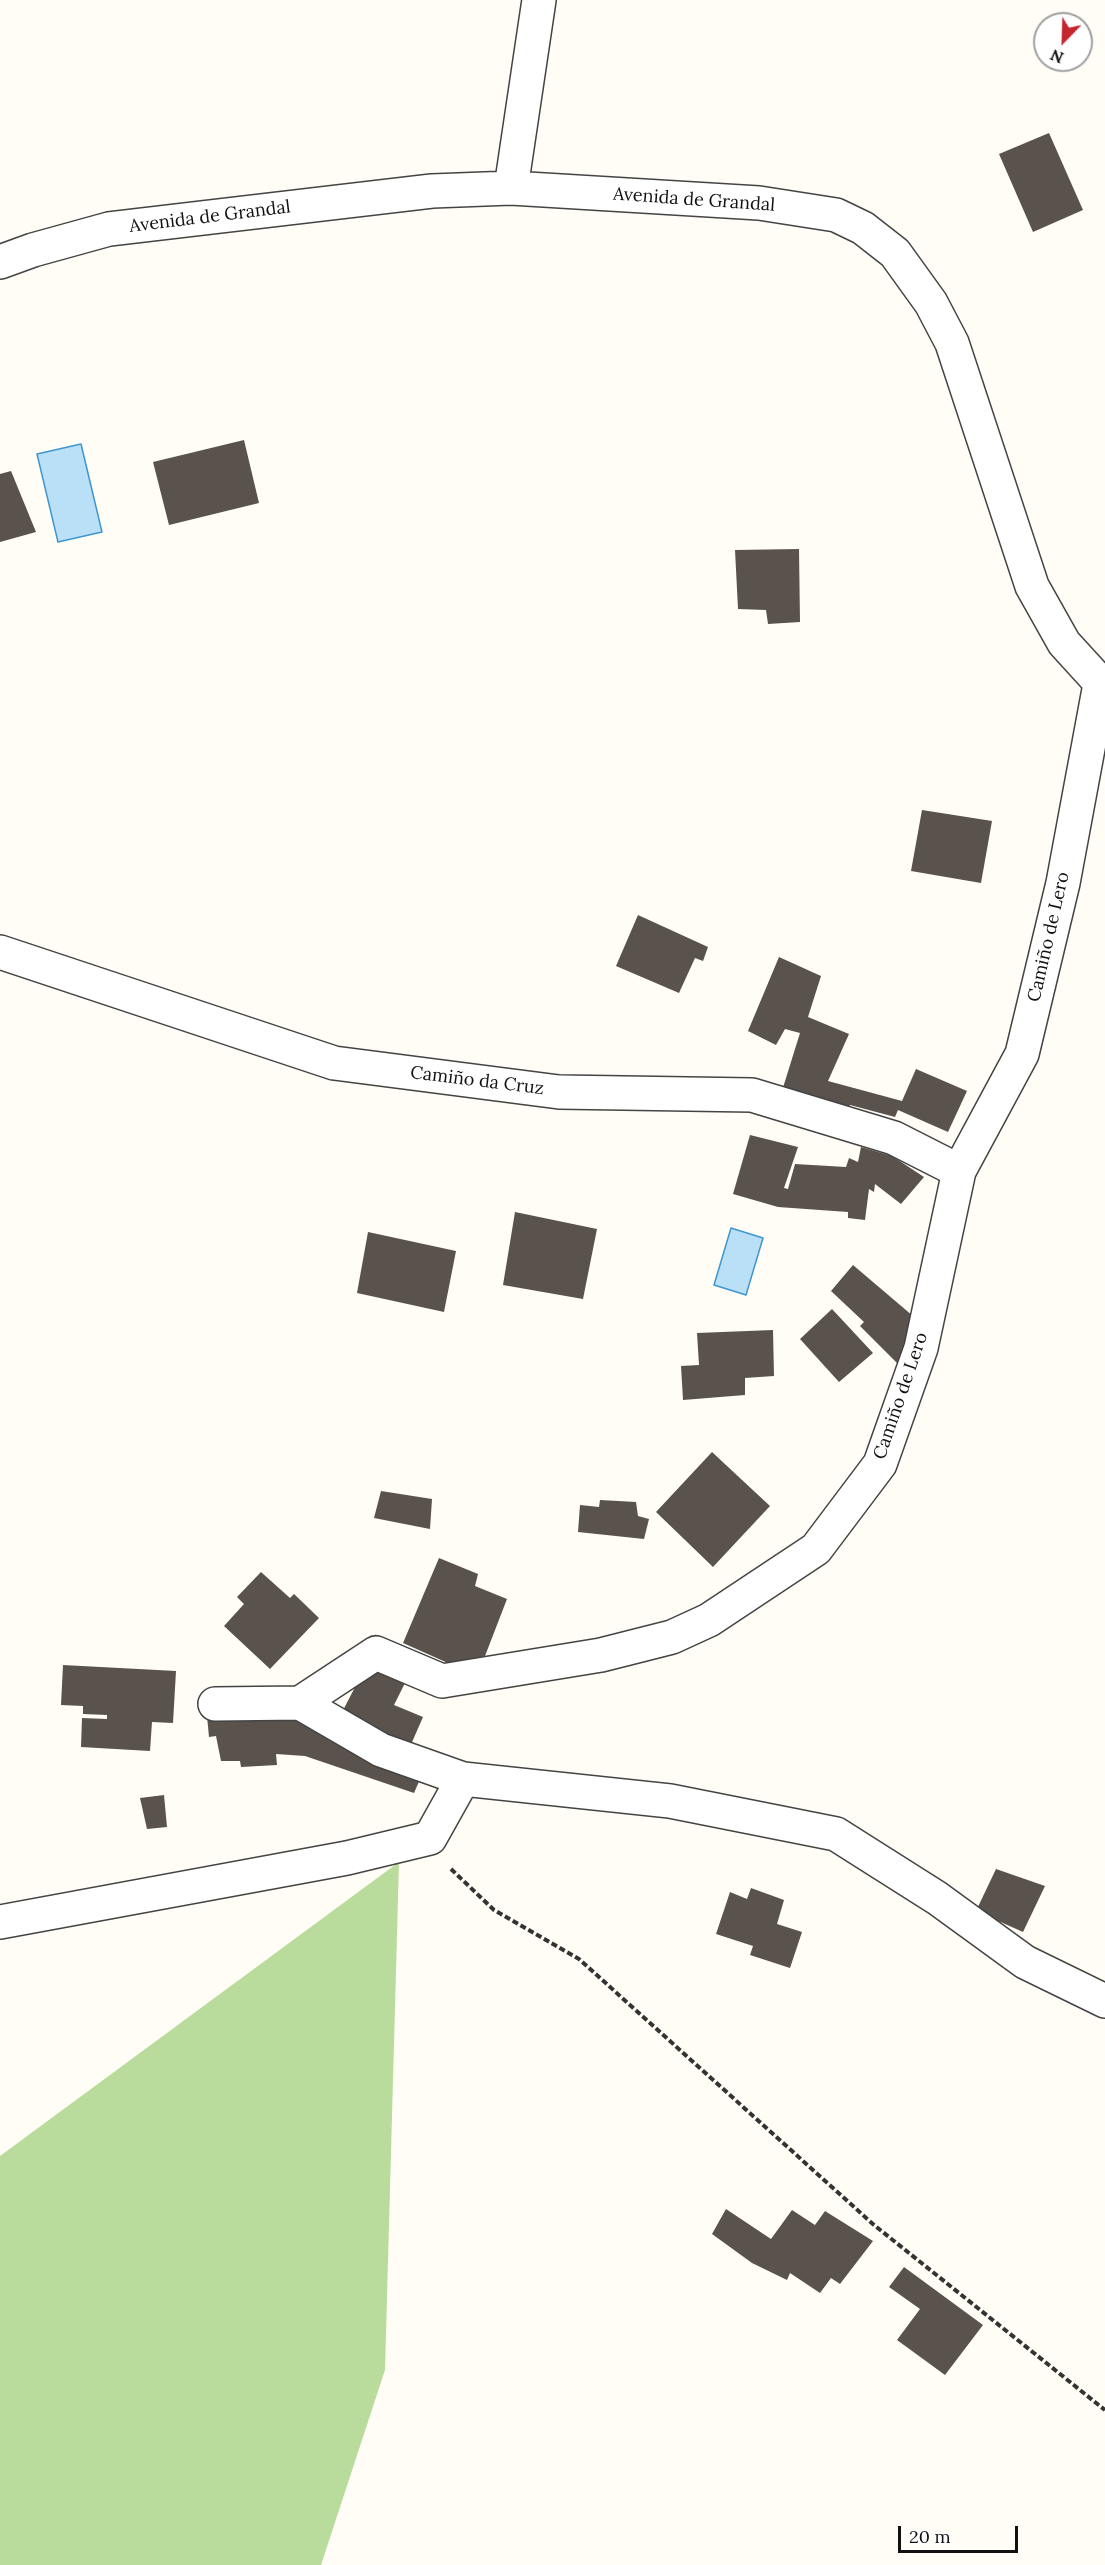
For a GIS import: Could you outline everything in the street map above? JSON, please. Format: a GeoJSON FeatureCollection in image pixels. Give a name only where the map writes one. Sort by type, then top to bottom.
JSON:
{"type":"FeatureCollection","features":[{"type":"Feature","properties":{"kind":"street"},"geometry":{"type":"LineString","coordinates":[[511,188],[539,0]]}},
{"type":"Feature","properties":{"kind":"street","name":"Avenida de Grandal"},"geometry":{"type":"LineString","coordinates":[[0,262],[109,229],[420,192],[511,188],[797,207],[836,215],[863,228],[895,253],[932,303],[952,343],[1032,586],[1064,643],[1102,686]]}},
{"type":"Feature","properties":{"kind":"street","name":"Camiño de Lero"},"geometry":{"type":"LineString","coordinates":[[300,1703],[376,1653],[442,1681],[601,1655],[672,1637],[709,1620],[816,1549],[880,1464],[921,1348],[959,1171],[1022,1054],[1063,883],[1102,686]]}},
{"type":"Feature","properties":{"kind":"street","name":"Camiño da Cruz"},"geometry":{"type":"LineString","coordinates":[[0,952],[334,1063],[559,1092],[752,1095],[894,1138],[959,1171]]}},
{"type":"Feature","properties":{"kind":"street"},"geometry":{"type":"LineString","coordinates":[[215,1704],[300,1703],[381,1750],[463,1779],[670,1801],[836,1834],[937,1898],[1025,1962],[1105,2001]]}},
{"type":"Feature","properties":{"kind":"street"},"geometry":{"type":"LineString","coordinates":[[0,1922],[347,1858],[430,1839],[463,1779]]}},
{"type":"Feature","properties":{"kind":"street"},"geometry":{"type":"LineString","coordinates":[[0,1943],[48,1913]]}},
{"type":"Feature","properties":{"kind":"path"},"geometry":{"type":"LineString","coordinates":[[430,1839],[455,1875],[494,1910],[579,1959],[874,2225],[1105,2410]]}},
{"type":"Feature","properties":{"kind":"green space"},"geometry":{"type":"Polygon","coordinates":[[[399,1862],[385,2370],[321,2565],[0,2565],[0,2156],[399,1862]]]}},
{"type":"Feature","properties":{"kind":"water"},"geometry":{"type":"Polygon","coordinates":[[[81,444],[102,532],[58,542],[37,454],[81,444]]]}},
{"type":"Feature","properties":{"kind":"water"},"geometry":{"type":"Polygon","coordinates":[[[731,1228],[763,1238],[746,1295],[714,1285],[731,1228]]]}},
{"type":"Feature","properties":{"kind":"building"},"geometry":{"type":"Polygon","coordinates":[[[1049,133],[1083,210],[1033,232],[999,154],[1049,133]]]}},
{"type":"Feature","properties":{"kind":"building"},"geometry":{"type":"Polygon","coordinates":[[[244,440],[259,503],[169,525],[153,462],[244,440]]]}},
{"type":"Feature","properties":{"kind":"building"},"geometry":{"type":"Polygon","coordinates":[[[11,471],[36,532],[0,542],[0,474],[11,471]]]}},
{"type":"Feature","properties":{"kind":"building"},"geometry":{"type":"Polygon","coordinates":[[[799,549],[800,622],[768,624],[766,610],[738,609],[735,550],[799,549]]]}},
{"type":"Feature","properties":{"kind":"building"},"geometry":{"type":"Polygon","coordinates":[[[922,810],[992,821],[981,883],[911,871],[922,810]]]}},
{"type":"Feature","properties":{"kind":"building"},"geometry":{"type":"Polygon","coordinates":[[[638,915],[708,947],[703,961],[695,958],[679,993],[616,966],[638,915]]]}},
{"type":"Feature","properties":{"kind":"building"},"geometry":{"type":"Polygon","coordinates":[[[779,957],[821,976],[808,1017],[849,1034],[828,1081],[902,1101],[916,1069],[967,1091],[948,1132],[898,1110],[895,1117],[850,1105],[848,1110],[781,1094],[800,1033],[785,1029],[776,1045],[748,1031],[779,957]]]}},
{"type":"Feature","properties":{"kind":"building"},"geometry":{"type":"Polygon","coordinates":[[[750,1135],[798,1147],[784,1188],[788,1189],[795,1164],[846,1167],[849,1158],[858,1162],[861,1147],[892,1156],[924,1177],[901,1204],[875,1184],[874,1192],[869,1189],[865,1220],[848,1218],[848,1212],[778,1207],[733,1194],[750,1135]]]}},
{"type":"Feature","properties":{"kind":"building"},"geometry":{"type":"Polygon","coordinates":[[[515,1212],[597,1229],[583,1299],[503,1285],[515,1212]]]}},
{"type":"Feature","properties":{"kind":"building"},"geometry":{"type":"Polygon","coordinates":[[[368,1232],[456,1251],[444,1312],[357,1293],[368,1232]]]}},
{"type":"Feature","properties":{"kind":"building"},"geometry":{"type":"Polygon","coordinates":[[[853,1265],[920,1322],[902,1368],[860,1326],[864,1322],[831,1291],[853,1265]]]}},
{"type":"Feature","properties":{"kind":"building"},"geometry":{"type":"Polygon","coordinates":[[[832,1309],[873,1353],[839,1382],[800,1339],[832,1309]]]}},
{"type":"Feature","properties":{"kind":"building"},"geometry":{"type":"Polygon","coordinates":[[[773,1330],[774,1376],[745,1378],[745,1395],[683,1400],[681,1366],[699,1365],[697,1333],[773,1330]]]}},
{"type":"Feature","properties":{"kind":"building"},"geometry":{"type":"Polygon","coordinates":[[[712,1452],[770,1506],[713,1567],[656,1512],[712,1452]]]}},
{"type":"Feature","properties":{"kind":"building"},"geometry":{"type":"Polygon","coordinates":[[[381,1491],[432,1499],[430,1529],[374,1518],[381,1491]]]}},
{"type":"Feature","properties":{"kind":"building"},"geometry":{"type":"Polygon","coordinates":[[[600,1500],[636,1502],[638,1516],[649,1519],[644,1539],[578,1532],[580,1505],[599,1507],[600,1500]]]}},
{"type":"Feature","properties":{"kind":"building"},"geometry":{"type":"Polygon","coordinates":[[[439,1558],[478,1574],[475,1586],[507,1599],[485,1656],[450,1664],[403,1643],[439,1558]]]}},
{"type":"Feature","properties":{"kind":"building"},"geometry":{"type":"Polygon","coordinates":[[[261,1572],[290,1598],[294,1594],[319,1618],[270,1669],[224,1626],[244,1604],[237,1597],[261,1572]]]}},
{"type":"Feature","properties":{"kind":"building"},"geometry":{"type":"Polygon","coordinates":[[[368,1662],[406,1681],[394,1705],[423,1717],[409,1749],[338,1720],[368,1662]]]}},
{"type":"Feature","properties":{"kind":"building"},"geometry":{"type":"Polygon","coordinates":[[[63,1665],[176,1671],[173,1723],[152,1722],[150,1751],[81,1747],[82,1718],[107,1719],[107,1715],[83,1714],[83,1706],[61,1705],[63,1665]]]}},
{"type":"Feature","properties":{"kind":"building"},"geometry":{"type":"Polygon","coordinates":[[[309,1714],[421,1777],[414,1793],[305,1756],[276,1754],[277,1765],[241,1767],[240,1761],[221,1761],[216,1736],[209,1737],[207,1716],[309,1714]]]}},
{"type":"Feature","properties":{"kind":"building"},"geometry":{"type":"Polygon","coordinates":[[[164,1795],[167,1827],[147,1829],[140,1798],[164,1795]]]}},
{"type":"Feature","properties":{"kind":"building"},"geometry":{"type":"Polygon","coordinates":[[[996,1869],[1045,1886],[1023,1932],[976,1911],[996,1869]]]}},
{"type":"Feature","properties":{"kind":"building"},"geometry":{"type":"Polygon","coordinates":[[[751,1888],[784,1900],[777,1924],[802,1932],[790,1968],[750,1955],[753,1946],[716,1934],[730,1892],[747,1899],[751,1888]]]}},
{"type":"Feature","properties":{"kind":"building"},"geometry":{"type":"Polygon","coordinates":[[[726,2209],[771,2239],[792,2210],[815,2225],[825,2211],[873,2241],[840,2284],[831,2278],[820,2293],[790,2273],[787,2280],[752,2263],[712,2234],[726,2209]]]}},
{"type":"Feature","properties":{"kind":"building"},"geometry":{"type":"Polygon","coordinates":[[[904,2267],[983,2325],[945,2375],[897,2340],[920,2309],[889,2287],[904,2267]]]}}]}
